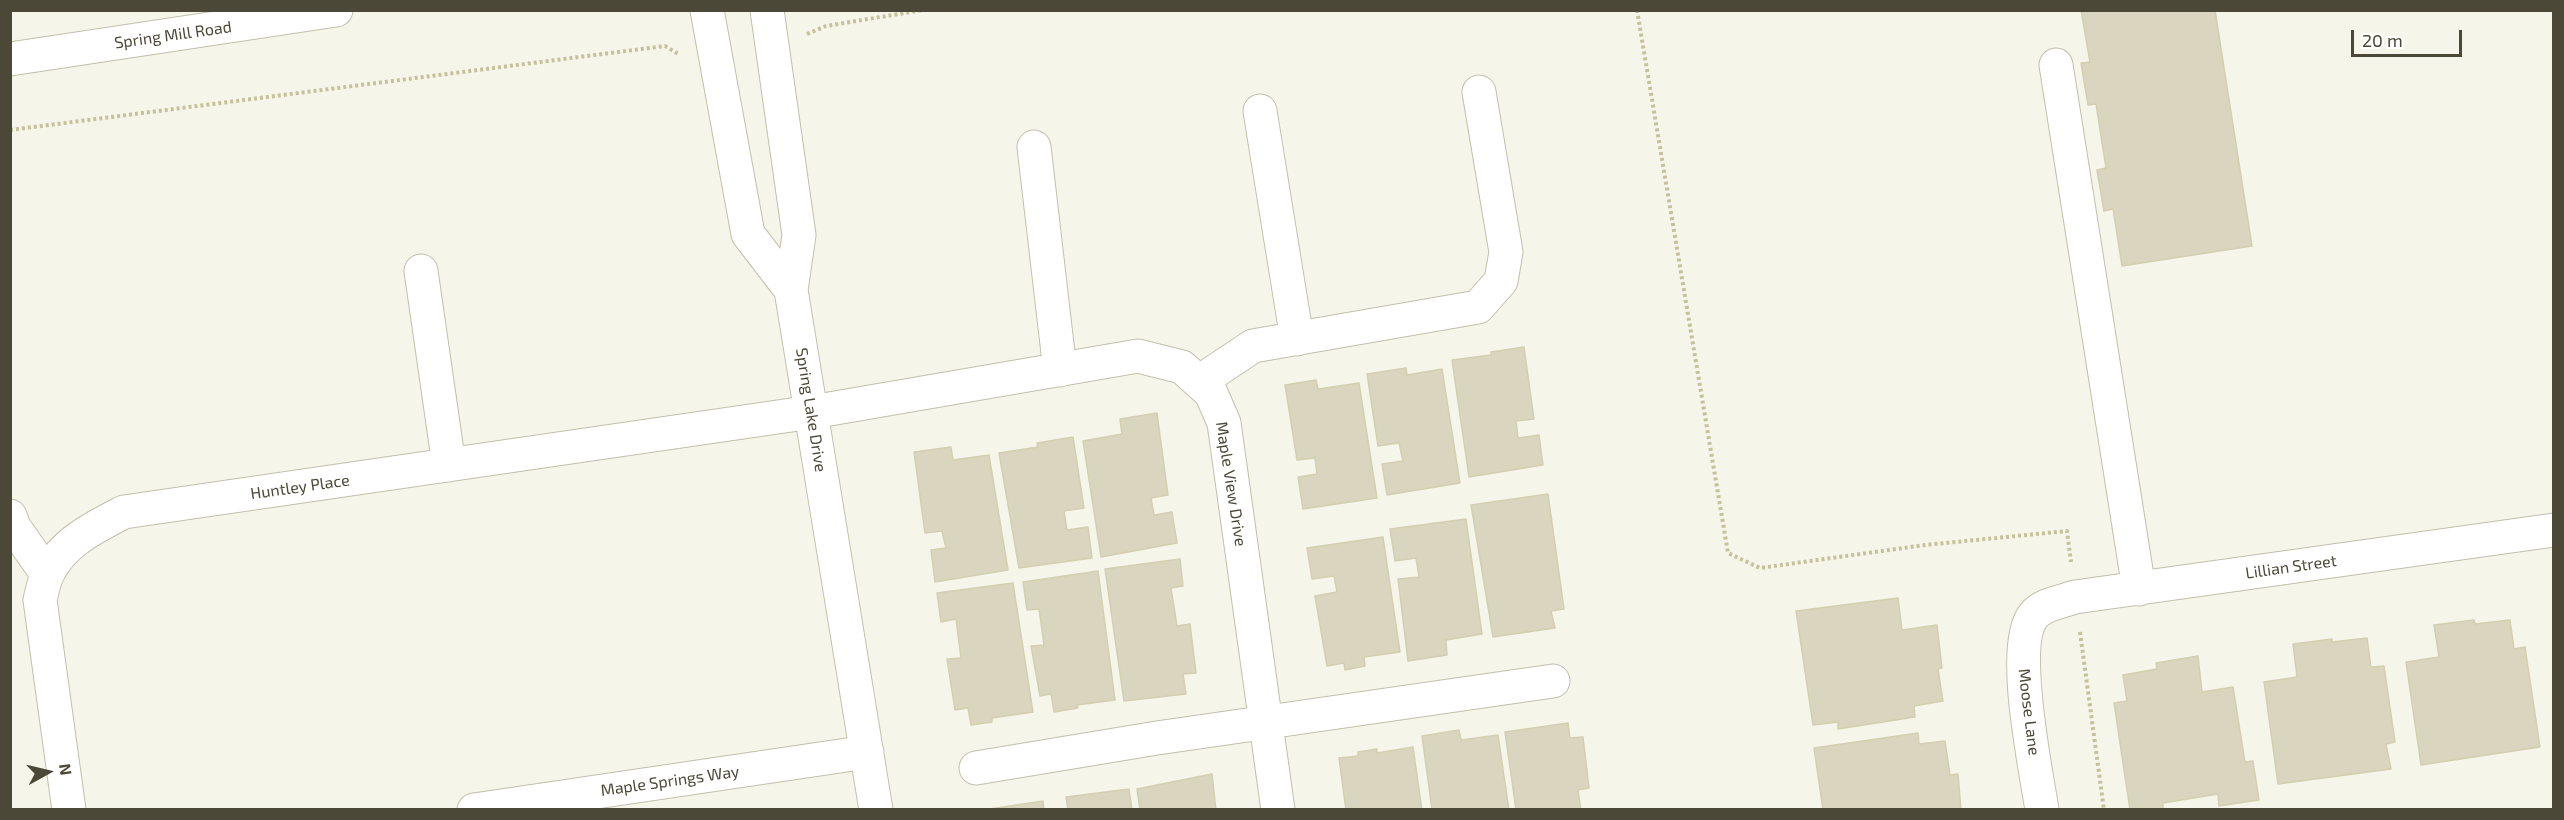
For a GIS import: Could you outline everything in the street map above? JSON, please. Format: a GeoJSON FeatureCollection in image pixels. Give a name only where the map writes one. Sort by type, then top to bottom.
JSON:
{"type":"FeatureCollection","features":[{"type":"Feature","properties":{"kind":"street","name":"Spring Mill Road"},"geometry":{"type":"LineString","coordinates":[[10,59],[336,10]]}},
{"type":"Feature","properties":{"kind":"street"},"geometry":{"type":"LineString","coordinates":[[707,10],[748,234],[791,290]]}},
{"type":"Feature","properties":{"kind":"street","name":"Spring Lake Drive"},"geometry":{"type":"LineString","coordinates":[[767,10],[799,235],[791,290],[876,810]]}},
{"type":"Feature","properties":{"kind":"street"},"geometry":{"type":"LineString","coordinates":[[2056,65],[2139,589]]}},
{"type":"Feature","properties":{"kind":"street"},"geometry":{"type":"LineString","coordinates":[[1199,382],[1253,346],[1478,307],[1501,280],[1506,252],[1479,92]]}},
{"type":"Feature","properties":{"kind":"street"},"geometry":{"type":"LineString","coordinates":[[1260,111],[1297,339]]}},
{"type":"Feature","properties":{"kind":"street"},"geometry":{"type":"LineString","coordinates":[[1034,147],[1059,370]]}},
{"type":"Feature","properties":{"kind":"street"},"geometry":{"type":"LineString","coordinates":[[421,271],[449,465]]}},
{"type":"Feature","properties":{"kind":"street","name":"Maple View Drive"},"geometry":{"type":"LineString","coordinates":[[812,412],[1138,356],[1182,367],[1211,393],[1224,423],[1278,810]]}},
{"type":"Feature","properties":{"kind":"street","name":"Huntley Place"},"geometry":{"type":"LineString","coordinates":[[69,810],[40,600],[47,574],[63,551],[88,530],[124,512],[812,412]]}},
{"type":"Feature","properties":{"kind":"street"},"geometry":{"type":"LineString","coordinates":[[10,516],[47,574]]}},
{"type":"Feature","properties":{"kind":"street","name":"Lillian Street"},"geometry":{"type":"LineString","coordinates":[[2032,616],[2042,608],[2075,597],[2553,530]]}},
{"type":"Feature","properties":{"kind":"street","name":"Moose Lane"},"geometry":{"type":"LineString","coordinates":[[2032,616],[2026,629],[2022,668],[2042,810]]}},
{"type":"Feature","properties":{"kind":"street"},"geometry":{"type":"LineString","coordinates":[[976,768],[1158,738],[1553,681]]}},
{"type":"Feature","properties":{"kind":"street","name":"Maple Springs Way"},"geometry":{"type":"LineString","coordinates":[[474,810],[547,804],[867,752]]}},
{"type":"Feature","properties":{"kind":"path"},"geometry":{"type":"LineString","coordinates":[[801,40],[806,34],[826,26],[923,10]]}},
{"type":"Feature","properties":{"kind":"path"},"geometry":{"type":"LineString","coordinates":[[1637,10],[1728,553],[1760,568],[1925,545],[2067,531],[2104,810]]}},
{"type":"Feature","properties":{"kind":"path"},"geometry":{"type":"LineString","coordinates":[[10,130],[665,46],[685,57]]}},
{"type":"Feature","properties":{"kind":"building"},"geometry":{"type":"Polygon","coordinates":[[[2081,10],[2215,10],[2252,246],[2122,266],[2113,209],[2104,211],[2097,170],[2106,168],[2096,104],[2088,105],[2081,63],[2090,62],[2081,10]]]}},
{"type":"Feature","properties":{"kind":"building"},"geometry":{"type":"Polygon","coordinates":[[[1524,347],[1534,419],[1516,421],[1518,438],[1539,435],[1543,465],[1469,477],[1452,360],[1491,355],[1491,352],[1524,347]]]}},
{"type":"Feature","properties":{"kind":"building"},"geometry":{"type":"Polygon","coordinates":[[[1406,368],[1407,375],[1442,369],[1460,483],[1387,495],[1382,464],[1403,461],[1399,443],[1378,446],[1367,374],[1406,368]]]}},
{"type":"Feature","properties":{"kind":"building"},"geometry":{"type":"Polygon","coordinates":[[[1316,380],[1318,389],[1359,383],[1377,498],[1303,509],[1298,477],[1317,474],[1315,458],[1297,460],[1285,385],[1316,380]]]}},
{"type":"Feature","properties":{"kind":"building"},"geometry":{"type":"Polygon","coordinates":[[[1157,413],[1168,495],[1151,498],[1154,515],[1172,512],[1177,543],[1101,557],[1083,441],[1122,434],[1120,419],[1157,413]]]}},
{"type":"Feature","properties":{"kind":"building"},"geometry":{"type":"Polygon","coordinates":[[[1073,437],[1084,508],[1064,511],[1067,530],[1088,527],[1092,558],[1019,568],[999,453],[1038,447],[1037,443],[1073,437]]]}},
{"type":"Feature","properties":{"kind":"building"},"geometry":{"type":"Polygon","coordinates":[[[951,447],[953,460],[989,455],[1008,570],[935,582],[931,550],[946,548],[942,531],[925,533],[914,452],[951,447]]]}},
{"type":"Feature","properties":{"kind":"building"},"geometry":{"type":"Polygon","coordinates":[[[1548,494],[1564,609],[1551,611],[1555,628],[1493,637],[1471,505],[1548,494]]]}},
{"type":"Feature","properties":{"kind":"building"},"geometry":{"type":"Polygon","coordinates":[[[1466,519],[1482,634],[1446,640],[1447,655],[1408,661],[1398,579],[1419,577],[1416,558],[1395,561],[1390,529],[1466,519]]]}},
{"type":"Feature","properties":{"kind":"building"},"geometry":{"type":"Polygon","coordinates":[[[1383,537],[1400,652],[1364,657],[1365,666],[1345,670],[1344,663],[1327,666],[1315,596],[1337,592],[1334,576],[1312,579],[1307,548],[1383,537]]]}},
{"type":"Feature","properties":{"kind":"building"},"geometry":{"type":"Polygon","coordinates":[[[1180,559],[1183,586],[1171,588],[1177,626],[1190,624],[1196,673],[1183,674],[1186,694],[1124,701],[1105,569],[1180,559]]]}},
{"type":"Feature","properties":{"kind":"building"},"geometry":{"type":"Polygon","coordinates":[[[1098,571],[1115,700],[1077,705],[1078,708],[1054,712],[1051,694],[1040,696],[1031,646],[1044,645],[1039,609],[1027,610],[1023,582],[1098,571]]]}},
{"type":"Feature","properties":{"kind":"building"},"geometry":{"type":"Polygon","coordinates":[[[1013,583],[1033,712],[992,718],[992,722],[971,725],[968,708],[955,710],[947,659],[961,658],[956,619],[941,622],[937,593],[1013,583]]]}},
{"type":"Feature","properties":{"kind":"building"},"geometry":{"type":"Polygon","coordinates":[[[1898,598],[1902,630],[1937,625],[1942,668],[1938,669],[1943,701],[1914,706],[1915,717],[1838,729],[1838,722],[1813,725],[1796,611],[1898,598]]]}},
{"type":"Feature","properties":{"kind":"building"},"geometry":{"type":"Polygon","coordinates":[[[2474,620],[2475,624],[2510,620],[2514,649],[2525,647],[2540,747],[2421,765],[2406,662],[2439,657],[2434,625],[2474,620]]]}},
{"type":"Feature","properties":{"kind":"building"},"geometry":{"type":"Polygon","coordinates":[[[2367,638],[2371,667],[2384,666],[2395,742],[2386,744],[2391,769],[2278,784],[2264,682],[2297,677],[2293,644],[2332,639],[2332,642],[2367,638]]]}},
{"type":"Feature","properties":{"kind":"building"},"geometry":{"type":"Polygon","coordinates":[[[2198,656],[2202,692],[2233,687],[2245,762],[2253,761],[2259,800],[2219,806],[2218,794],[2163,803],[2163,810],[2130,810],[2114,703],[2127,701],[2123,675],[2157,669],[2156,663],[2198,656]]]}},
{"type":"Feature","properties":{"kind":"building"},"geometry":{"type":"Polygon","coordinates":[[[1568,723],[1570,738],[1583,737],[1589,788],[1578,790],[1581,810],[1516,810],[1505,732],[1568,723]]]}},
{"type":"Feature","properties":{"kind":"building"},"geometry":{"type":"Polygon","coordinates":[[[1459,730],[1461,740],[1498,735],[1509,810],[1432,810],[1422,736],[1459,730]]]}},
{"type":"Feature","properties":{"kind":"building"},"geometry":{"type":"Polygon","coordinates":[[[1918,733],[1919,744],[1945,741],[1950,775],[1958,774],[1961,810],[1823,810],[1814,748],[1918,733]]]}},
{"type":"Feature","properties":{"kind":"building"},"geometry":{"type":"Polygon","coordinates":[[[1413,747],[1422,810],[1346,810],[1339,758],[1358,756],[1358,752],[1377,749],[1377,753],[1413,747]]]}},
{"type":"Feature","properties":{"kind":"building"},"geometry":{"type":"Polygon","coordinates":[[[1212,774],[1216,810],[1140,810],[1137,789],[1212,774]]]}},
{"type":"Feature","properties":{"kind":"building"},"geometry":{"type":"Polygon","coordinates":[[[1129,789],[1132,810],[1068,810],[1066,797],[1129,789]]]}},
{"type":"Feature","properties":{"kind":"building"},"geometry":{"type":"Polygon","coordinates":[[[1043,801],[1044,810],[983,810],[1043,801]]]}}]}
